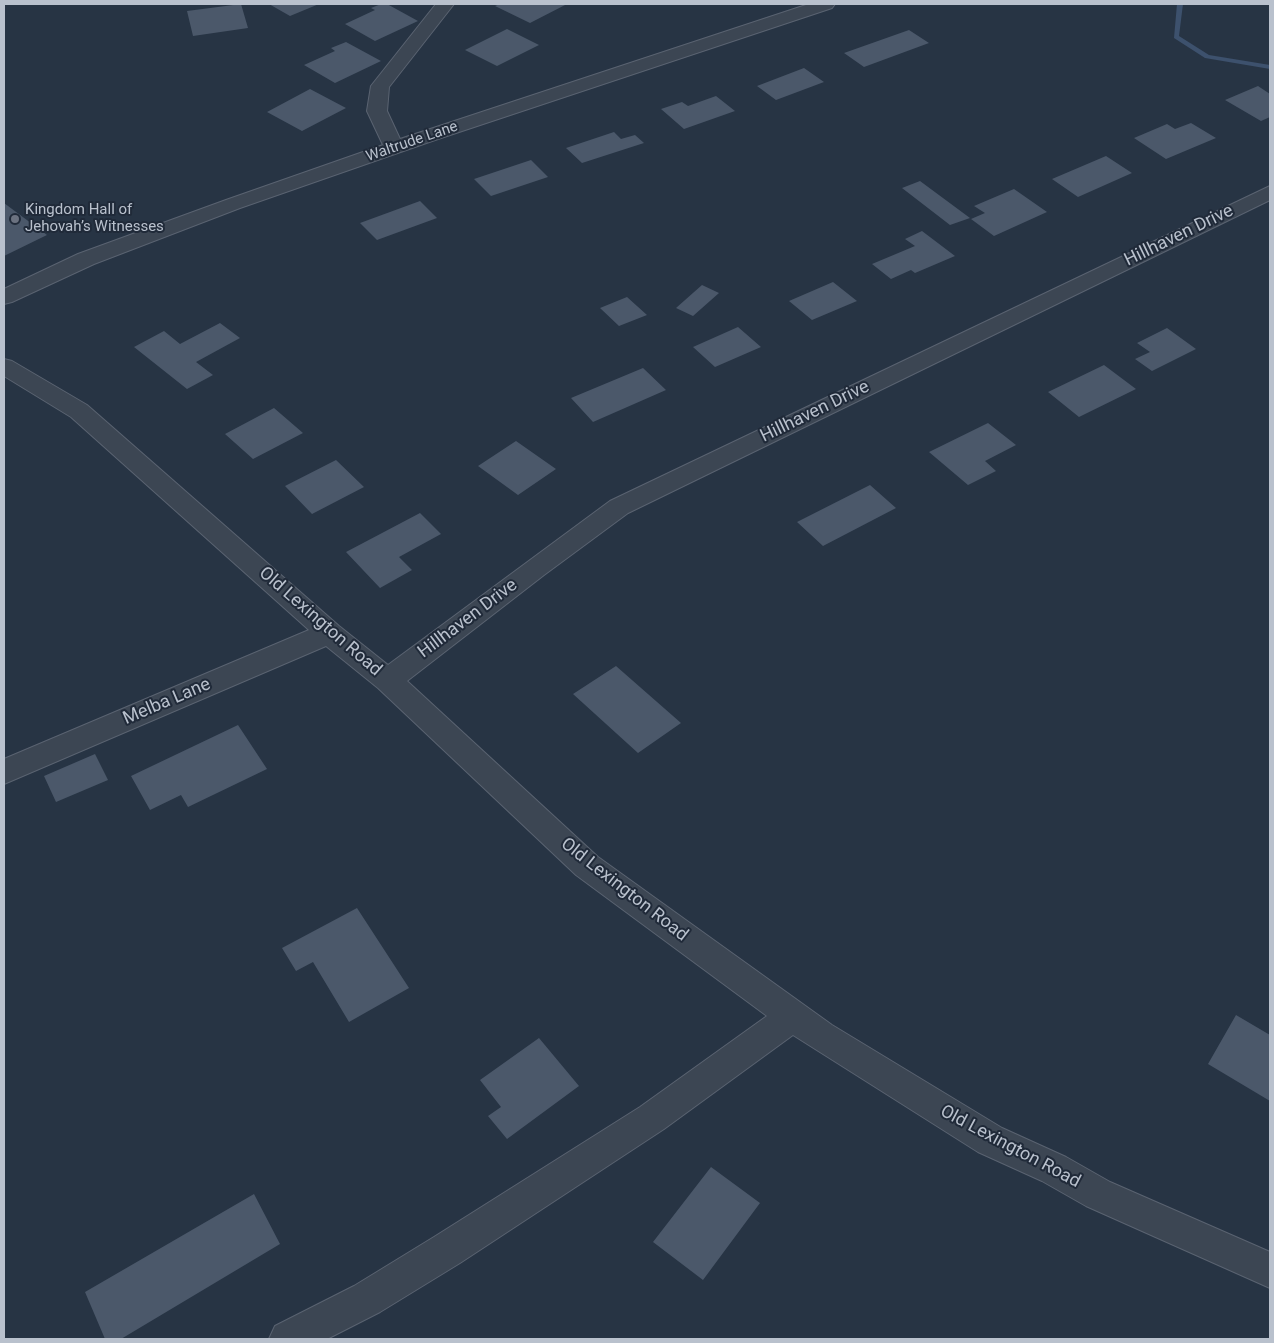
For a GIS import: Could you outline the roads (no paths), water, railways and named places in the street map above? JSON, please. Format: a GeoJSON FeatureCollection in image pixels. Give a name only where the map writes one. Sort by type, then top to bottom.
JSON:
{"type":"FeatureCollection","features":[{"type":"Feature","properties":{"kind":"street"},"geometry":{"type":"LineString","coordinates":[[394,148],[377,111],[380,86],[445,4]]}},
{"type":"Feature","properties":{"kind":"street","name":"Waltrude Lane"},"geometry":{"type":"LineString","coordinates":[[4,297],[95,256],[233,204],[394,148],[826,4]]}},
{"type":"Feature","properties":{"kind":"street","name":"Hillhaven Drive"},"geometry":{"type":"LineString","coordinates":[[388,680],[535,568],[619,507],[1270,192]]}},
{"type":"Feature","properties":{"kind":"street","name":"Old Lexington Road"},"geometry":{"type":"LineString","coordinates":[[4,366],[79,411],[329,633],[388,680],[587,866],[820,1036],[990,1140],[1054,1169],[1098,1194],[1270,1270]]}},
{"type":"Feature","properties":{"kind":"street","name":"Melba Lane"},"geometry":{"type":"LineString","coordinates":[[4,772],[329,633]]}},
{"type":"Feature","properties":{"kind":"street"},"geometry":{"type":"LineString","coordinates":[[288,1339],[367,1299],[463,1240],[652,1118],[793,1016]]}},
{"type":"Feature","properties":{"kind":"waterway"},"geometry":{"type":"LineString","coordinates":[[1180,4],[1176,37],[1207,57],[1270,67]]}},
{"type":"Feature","properties":{"kind":"place","name":"Kingdom Hall of Jehovah’s Witnesses"},"geometry":{"type":"Point","coordinates":[15,219]}}]}
